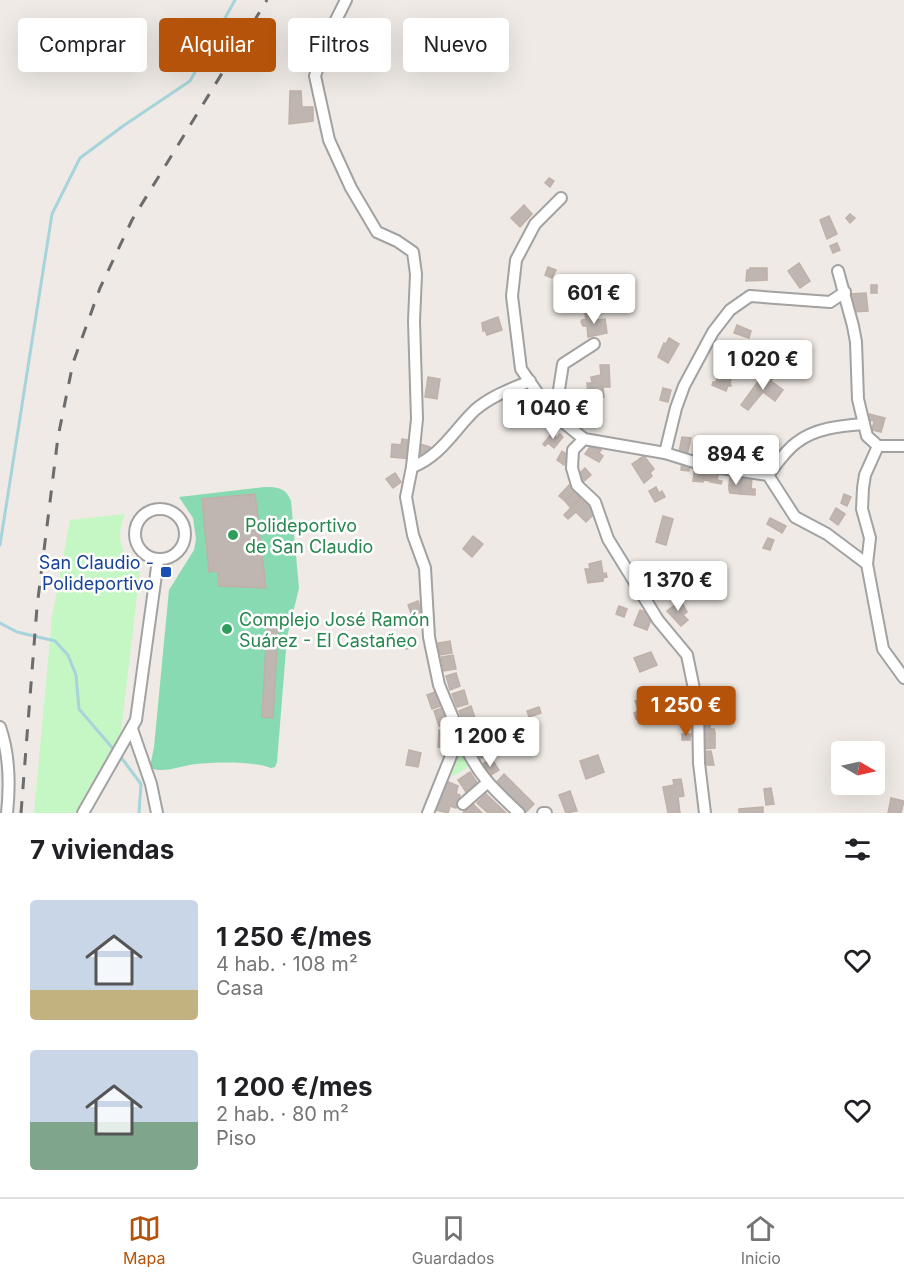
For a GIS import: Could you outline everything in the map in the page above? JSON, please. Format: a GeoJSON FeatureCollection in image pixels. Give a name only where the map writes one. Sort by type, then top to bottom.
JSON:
{"type":"FeatureCollection","features":[{"type":"Feature","properties":{"kind":"street"},"geometry":{"type":"LineString","coordinates":[[346,0],[329,34],[315,76],[329,140],[351,188],[377,232],[397,241],[413,252],[416,274],[414,321],[417,419],[406,497],[413,535],[425,568],[429,637],[439,685],[475,766],[487,783],[519,813]]}},
{"type":"Feature","properties":{"kind":"street"},"geometry":{"type":"LineString","coordinates":[[561,198],[536,224],[516,260],[512,296],[521,369],[538,395],[563,422],[584,439],[665,453],[707,466],[768,475],[795,517],[827,534],[867,564]]}},
{"type":"Feature","properties":{"kind":"street"},"geometry":{"type":"LineString","coordinates":[[838,271],[856,342],[858,399],[867,436],[878,447],[904,446]]}},
{"type":"Feature","properties":{"kind":"street"},"geometry":{"type":"LineString","coordinates":[[665,453],[684,386],[713,332],[730,310],[750,296],[830,302],[845,292]]}},
{"type":"Feature","properties":{"kind":"street"},"geometry":{"type":"LineString","coordinates":[[563,422],[558,396],[563,363],[594,344]]}},
{"type":"Feature","properties":{"kind":"street"},"geometry":{"type":"LineString","coordinates":[[412,467],[433,456],[484,403],[530,381]]}},
{"type":"Feature","properties":{"kind":"street"},"geometry":{"type":"LineString","coordinates":[[768,475],[794,444],[814,432],[864,424]]}},
{"type":"Feature","properties":{"kind":"street"},"geometry":{"type":"LineString","coordinates":[[584,439],[573,450],[572,468],[577,485],[595,502],[608,539],[658,620],[687,655],[698,708],[699,763],[705,813]]}},
{"type":"Feature","properties":{"kind":"street"},"geometry":{"type":"LineString","coordinates":[[878,447],[865,474],[863,488],[862,509],[870,538],[867,564],[883,649],[904,678]]}},
{"type":"Feature","properties":{"kind":"street"},"geometry":{"type":"LineString","coordinates":[[159,508],[170,511],[181,520],[184,538],[177,552],[158,560],[142,551],[135,537],[142,516],[159,508]]}},
{"type":"Feature","properties":{"kind":"street"},"geometry":{"type":"LineString","coordinates":[[83,813],[136,720],[158,560]]}},
{"type":"Feature","properties":{"kind":"street"},"geometry":{"type":"LineString","coordinates":[[0,727],[4,738],[9,792],[7,813]]}},
{"type":"Feature","properties":{"kind":"street"},"geometry":{"type":"LineString","coordinates":[[132,729],[151,784],[156,813]]}},
{"type":"Feature","properties":{"kind":"street"},"geometry":{"type":"LineString","coordinates":[[428,813],[453,751],[463,742]]}},
{"type":"Feature","properties":{"kind":"street"},"geometry":{"type":"LineString","coordinates":[[463,804],[487,783]]}},
{"type":"Feature","properties":{"kind":"green space","name":"Complejo José Ramón Suárez - El Castañeo"},"geometry":{"type":"Polygon","coordinates":[[[265,487],[281,489],[287,493],[291,501],[299,588],[287,637],[275,767],[224,763],[196,764],[166,770],[150,767],[154,747],[169,590],[194,550],[196,539],[193,518],[179,497],[265,487]]]}},
{"type":"Feature","properties":{"kind":"green space"},"geometry":{"type":"Polygon","coordinates":[[[125,514],[120,531],[121,545],[128,558],[140,570],[121,732],[75,813],[34,813],[52,617],[70,520],[125,514]]]}},
{"type":"Feature","properties":{"kind":"green space"},"geometry":{"type":"Polygon","coordinates":[[[458,752],[464,754],[470,766],[453,776],[448,769],[458,752]]]}},
{"type":"Feature","properties":{"kind":"building"},"geometry":{"type":"Polygon","coordinates":[[[290,91],[301,91],[302,107],[313,107],[313,121],[289,124],[290,91]]]}},
{"type":"Feature","properties":{"kind":"building"},"geometry":{"type":"Polygon","coordinates":[[[549,178],[554,181],[550,187],[545,183],[549,178]]]}},
{"type":"Feature","properties":{"kind":"building"},"geometry":{"type":"Polygon","coordinates":[[[524,205],[532,214],[520,227],[511,218],[524,205]]]}},
{"type":"Feature","properties":{"kind":"building"},"geometry":{"type":"Polygon","coordinates":[[[850,214],[855,218],[850,223],[846,218],[850,214]]]}},
{"type":"Feature","properties":{"kind":"building"},"geometry":{"type":"Polygon","coordinates":[[[829,216],[837,234],[827,239],[820,220],[829,216]]]}},
{"type":"Feature","properties":{"kind":"building"},"geometry":{"type":"Polygon","coordinates":[[[837,243],[840,250],[833,253],[830,246],[837,243]]]}},
{"type":"Feature","properties":{"kind":"building"},"geometry":{"type":"Polygon","coordinates":[[[799,263],[810,281],[800,288],[788,271],[799,263]]]}},
{"type":"Feature","properties":{"kind":"building"},"geometry":{"type":"Polygon","coordinates":[[[548,267],[556,270],[552,278],[545,275],[548,267]]]}},
{"type":"Feature","properties":{"kind":"building"},"geometry":{"type":"Polygon","coordinates":[[[767,268],[767,280],[746,281],[747,270],[767,268]]]}},
{"type":"Feature","properties":{"kind":"building"},"geometry":{"type":"Polygon","coordinates":[[[871,285],[877,285],[877,293],[871,293],[871,285]]]}},
{"type":"Feature","properties":{"kind":"building"},"geometry":{"type":"Polygon","coordinates":[[[866,293],[868,311],[853,312],[850,294],[866,293]]]}},
{"type":"Feature","properties":{"kind":"building"},"geometry":{"type":"Polygon","coordinates":[[[594,313],[595,320],[605,319],[607,333],[588,337],[587,326],[583,326],[581,322],[586,319],[585,314],[594,313]]]}},
{"type":"Feature","properties":{"kind":"building"},"geometry":{"type":"Polygon","coordinates":[[[498,317],[502,330],[487,335],[485,330],[483,331],[482,323],[498,317]]]}},
{"type":"Feature","properties":{"kind":"building"},"geometry":{"type":"Polygon","coordinates":[[[737,325],[751,331],[749,338],[734,333],[737,325]]]}},
{"type":"Feature","properties":{"kind":"building"},"geometry":{"type":"Polygon","coordinates":[[[669,338],[679,344],[668,363],[658,357],[664,343],[666,344],[669,338]]]}},
{"type":"Feature","properties":{"kind":"building"},"geometry":{"type":"Polygon","coordinates":[[[723,353],[739,359],[730,382],[731,386],[728,386],[726,391],[712,385],[716,382],[719,372],[716,370],[723,353]]]}},
{"type":"Feature","properties":{"kind":"building"},"geometry":{"type":"Polygon","coordinates":[[[600,365],[609,365],[610,387],[603,387],[604,397],[588,397],[587,383],[592,383],[591,377],[601,375],[600,365]]]}},
{"type":"Feature","properties":{"kind":"building"},"geometry":{"type":"Polygon","coordinates":[[[765,372],[773,378],[771,381],[783,390],[775,401],[763,392],[748,410],[741,405],[765,372]]]}},
{"type":"Feature","properties":{"kind":"building"},"geometry":{"type":"Polygon","coordinates":[[[428,377],[440,379],[437,399],[425,397],[428,377]]]}},
{"type":"Feature","properties":{"kind":"building"},"geometry":{"type":"Polygon","coordinates":[[[663,388],[671,390],[668,402],[660,400],[663,388]]]}},
{"type":"Feature","properties":{"kind":"building"},"geometry":{"type":"Polygon","coordinates":[[[869,414],[885,418],[881,432],[872,430],[874,421],[868,420],[869,414]]]}},
{"type":"Feature","properties":{"kind":"building"},"geometry":{"type":"Polygon","coordinates":[[[552,433],[557,438],[560,434],[563,437],[554,448],[548,443],[545,446],[543,444],[552,433]]]}},
{"type":"Feature","properties":{"kind":"building"},"geometry":{"type":"Polygon","coordinates":[[[682,437],[691,438],[687,455],[679,452],[682,437]]]}},
{"type":"Feature","properties":{"kind":"building"},"geometry":{"type":"Polygon","coordinates":[[[402,439],[414,441],[412,459],[391,457],[392,444],[401,445],[402,439]]]}},
{"type":"Feature","properties":{"kind":"building"},"geometry":{"type":"Polygon","coordinates":[[[420,444],[430,447],[427,456],[421,460],[417,457],[420,444]]]}},
{"type":"Feature","properties":{"kind":"building"},"geometry":{"type":"Polygon","coordinates":[[[592,444],[601,450],[599,453],[603,456],[599,462],[585,454],[592,444]]]}},
{"type":"Feature","properties":{"kind":"building"},"geometry":{"type":"Polygon","coordinates":[[[729,446],[740,448],[739,450],[743,451],[740,465],[728,463],[729,446]]]}},
{"type":"Feature","properties":{"kind":"building"},"geometry":{"type":"Polygon","coordinates":[[[562,451],[569,456],[564,465],[557,460],[562,451]]]}},
{"type":"Feature","properties":{"kind":"building"},"geometry":{"type":"Polygon","coordinates":[[[644,456],[654,469],[650,473],[652,476],[644,483],[632,464],[638,460],[640,463],[639,459],[644,456]]]}},
{"type":"Feature","properties":{"kind":"building"},"geometry":{"type":"Polygon","coordinates":[[[748,456],[751,456],[751,459],[761,460],[760,468],[748,469],[748,456]]]}},
{"type":"Feature","properties":{"kind":"building"},"geometry":{"type":"Polygon","coordinates":[[[682,461],[690,462],[689,471],[681,470],[682,461]]]}},
{"type":"Feature","properties":{"kind":"building"},"geometry":{"type":"Polygon","coordinates":[[[695,467],[705,469],[703,482],[693,481],[695,467]]]}},
{"type":"Feature","properties":{"kind":"building"},"geometry":{"type":"Polygon","coordinates":[[[585,468],[591,475],[583,482],[577,476],[585,468]]]}},
{"type":"Feature","properties":{"kind":"building"},"geometry":{"type":"Polygon","coordinates":[[[705,469],[712,470],[710,481],[704,480],[705,469]]]}},
{"type":"Feature","properties":{"kind":"building"},"geometry":{"type":"Polygon","coordinates":[[[712,470],[719,471],[717,480],[722,481],[721,484],[710,482],[712,470]]]}},
{"type":"Feature","properties":{"kind":"building"},"geometry":{"type":"Polygon","coordinates":[[[395,473],[401,482],[393,488],[386,479],[395,473]]]}},
{"type":"Feature","properties":{"kind":"building"},"geometry":{"type":"Polygon","coordinates":[[[730,476],[736,476],[735,486],[729,486],[730,476]]]}},
{"type":"Feature","properties":{"kind":"building"},"geometry":{"type":"Polygon","coordinates":[[[736,476],[742,477],[740,494],[730,493],[729,490],[729,486],[735,486],[736,476]]]}},
{"type":"Feature","properties":{"kind":"building"},"geometry":{"type":"Polygon","coordinates":[[[742,477],[752,478],[751,489],[755,489],[755,495],[740,494],[742,477]]]}},
{"type":"Feature","properties":{"kind":"building"},"geometry":{"type":"Polygon","coordinates":[[[569,485],[575,491],[565,501],[559,496],[569,485]]]}},
{"type":"Feature","properties":{"kind":"building"},"geometry":{"type":"Polygon","coordinates":[[[656,487],[665,497],[655,502],[649,491],[656,487]]]}},
{"type":"Feature","properties":{"kind":"building"},"geometry":{"type":"Polygon","coordinates":[[[574,492],[580,498],[571,508],[565,501],[574,492]]]}},
{"type":"Feature","properties":{"kind":"building","name":"Polideportivo de San Claudio"},"geometry":{"type":"Polygon","coordinates":[[[255,494],[266,588],[219,586],[218,571],[209,572],[202,499],[255,494]]]}},
{"type":"Feature","properties":{"kind":"building"},"geometry":{"type":"Polygon","coordinates":[[[844,494],[851,497],[847,506],[841,503],[844,494]]]}},
{"type":"Feature","properties":{"kind":"building"},"geometry":{"type":"Polygon","coordinates":[[[588,497],[597,511],[586,522],[576,512],[568,519],[564,515],[580,498],[583,502],[588,497]]]}},
{"type":"Feature","properties":{"kind":"building"},"geometry":{"type":"Polygon","coordinates":[[[836,508],[845,514],[838,525],[830,519],[836,508]]]}},
{"type":"Feature","properties":{"kind":"building"},"geometry":{"type":"Polygon","coordinates":[[[663,516],[673,519],[666,545],[656,542],[663,516]]]}},
{"type":"Feature","properties":{"kind":"building"},"geometry":{"type":"Polygon","coordinates":[[[770,518],[786,526],[782,533],[767,524],[770,518]]]}},
{"type":"Feature","properties":{"kind":"building"},"geometry":{"type":"Polygon","coordinates":[[[473,536],[483,544],[472,557],[463,549],[473,536]]]}},
{"type":"Feature","properties":{"kind":"building"},"geometry":{"type":"Polygon","coordinates":[[[768,538],[774,540],[770,550],[763,548],[768,538]]]}},
{"type":"Feature","properties":{"kind":"building"},"geometry":{"type":"Polygon","coordinates":[[[601,561],[603,574],[606,573],[607,577],[603,578],[603,581],[588,583],[585,569],[590,569],[589,564],[601,561]]]}},
{"type":"Feature","properties":{"kind":"building"},"geometry":{"type":"Polygon","coordinates":[[[678,595],[687,612],[683,615],[688,620],[681,626],[667,611],[677,603],[674,598],[678,595]]]}},
{"type":"Feature","properties":{"kind":"building"},"geometry":{"type":"Polygon","coordinates":[[[418,601],[422,612],[412,616],[408,605],[418,601]]]}},
{"type":"Feature","properties":{"kind":"building"},"geometry":{"type":"Polygon","coordinates":[[[619,606],[627,609],[624,617],[616,614],[619,606]]]}},
{"type":"Feature","properties":{"kind":"building"},"geometry":{"type":"Polygon","coordinates":[[[640,610],[653,615],[647,630],[634,625],[640,610]]]}},
{"type":"Feature","properties":{"kind":"building"},"geometry":{"type":"Polygon","coordinates":[[[267,627],[278,627],[273,718],[262,717],[267,627]]]}},
{"type":"Feature","properties":{"kind":"building"},"geometry":{"type":"Polygon","coordinates":[[[408,638],[412,647],[406,649],[402,641],[408,638]]]}},
{"type":"Feature","properties":{"kind":"building"},"geometry":{"type":"Polygon","coordinates":[[[450,641],[452,653],[440,655],[438,643],[450,641]]]}},
{"type":"Feature","properties":{"kind":"building"},"geometry":{"type":"Polygon","coordinates":[[[651,652],[657,665],[640,672],[634,658],[651,652]]]}},
{"type":"Feature","properties":{"kind":"building"},"geometry":{"type":"Polygon","coordinates":[[[453,655],[456,669],[444,671],[441,657],[453,655]]]}},
{"type":"Feature","properties":{"kind":"building"},"geometry":{"type":"Polygon","coordinates":[[[456,673],[460,686],[450,690],[446,676],[456,673]]]}},
{"type":"Feature","properties":{"kind":"building"},"geometry":{"type":"Polygon","coordinates":[[[464,690],[468,704],[457,707],[452,694],[464,690]]]}},
{"type":"Feature","properties":{"kind":"building"},"geometry":{"type":"Polygon","coordinates":[[[438,691],[443,705],[432,709],[427,695],[438,691]]]}},
{"type":"Feature","properties":{"kind":"building"},"geometry":{"type":"Polygon","coordinates":[[[649,696],[656,712],[636,719],[634,713],[639,711],[635,701],[649,696]]]}},
{"type":"Feature","properties":{"kind":"building"},"geometry":{"type":"Polygon","coordinates":[[[471,706],[476,721],[464,725],[459,711],[471,706]]]}},
{"type":"Feature","properties":{"kind":"building"},"geometry":{"type":"Polygon","coordinates":[[[445,707],[450,722],[439,726],[434,711],[445,707]]]}},
{"type":"Feature","properties":{"kind":"building"},"geometry":{"type":"Polygon","coordinates":[[[539,707],[541,713],[529,717],[527,711],[539,707]]]}},
{"type":"Feature","properties":{"kind":"building"},"geometry":{"type":"Polygon","coordinates":[[[703,714],[713,716],[712,724],[702,723],[703,714]]]}},
{"type":"Feature","properties":{"kind":"building"},"geometry":{"type":"Polygon","coordinates":[[[683,719],[691,719],[690,727],[683,726],[683,719]]]}},
{"type":"Feature","properties":{"kind":"building"},"geometry":{"type":"Polygon","coordinates":[[[702,723],[710,724],[710,729],[714,729],[715,733],[710,733],[710,740],[702,742],[702,723]]]}},
{"type":"Feature","properties":{"kind":"building"},"geometry":{"type":"Polygon","coordinates":[[[478,724],[483,738],[470,743],[466,729],[478,724]]]}},
{"type":"Feature","properties":{"kind":"building"},"geometry":{"type":"Polygon","coordinates":[[[510,727],[518,742],[506,749],[497,734],[510,727]]]}},
{"type":"Feature","properties":{"kind":"building"},"geometry":{"type":"Polygon","coordinates":[[[439,730],[452,731],[450,748],[438,747],[439,730]]]}},
{"type":"Feature","properties":{"kind":"building"},"geometry":{"type":"Polygon","coordinates":[[[710,733],[715,733],[715,748],[702,749],[701,742],[710,740],[710,733]]]}},
{"type":"Feature","properties":{"kind":"building"},"geometry":{"type":"Polygon","coordinates":[[[682,734],[691,734],[690,740],[682,740],[682,734]]]}},
{"type":"Feature","properties":{"kind":"building"},"geometry":{"type":"Polygon","coordinates":[[[485,744],[489,755],[478,759],[474,748],[485,744]]]}},
{"type":"Feature","properties":{"kind":"building"},"geometry":{"type":"Polygon","coordinates":[[[409,750],[421,753],[418,767],[406,765],[409,750]]]}},
{"type":"Feature","properties":{"kind":"building"},"geometry":{"type":"Polygon","coordinates":[[[711,751],[714,765],[702,765],[701,752],[711,751]]]}},
{"type":"Feature","properties":{"kind":"building"},"geometry":{"type":"Polygon","coordinates":[[[598,755],[604,772],[586,779],[580,761],[598,755]]]}},
{"type":"Feature","properties":{"kind":"building"},"geometry":{"type":"Polygon","coordinates":[[[491,758],[499,770],[488,777],[480,766],[491,758]]]}},
{"type":"Feature","properties":{"kind":"building"},"geometry":{"type":"Polygon","coordinates":[[[470,772],[478,784],[466,792],[458,780],[470,772]]]}},
{"type":"Feature","properties":{"kind":"building"},"geometry":{"type":"Polygon","coordinates":[[[504,774],[534,804],[526,812],[495,784],[504,774]]]}},
{"type":"Feature","properties":{"kind":"building"},"geometry":{"type":"Polygon","coordinates":[[[681,779],[684,796],[678,797],[680,813],[668,813],[663,787],[674,785],[673,780],[681,779]]]}},
{"type":"Feature","properties":{"kind":"building"},"geometry":{"type":"Polygon","coordinates":[[[446,781],[458,786],[456,794],[460,795],[456,808],[450,806],[448,813],[436,810],[446,781]]]}},
{"type":"Feature","properties":{"kind":"building"},"geometry":{"type":"Polygon","coordinates":[[[771,788],[774,804],[766,805],[764,789],[771,788]]]}},
{"type":"Feature","properties":{"kind":"building"},"geometry":{"type":"Polygon","coordinates":[[[570,791],[577,811],[566,813],[559,795],[570,791]]]}},
{"type":"Feature","properties":{"kind":"building"},"geometry":{"type":"Polygon","coordinates":[[[486,794],[506,813],[488,813],[477,803],[486,794]]]}},
{"type":"Feature","properties":{"kind":"building"},"geometry":{"type":"Polygon","coordinates":[[[891,798],[904,801],[901,813],[888,813],[891,798]]]}},
{"type":"Feature","properties":{"kind":"building"},"geometry":{"type":"Polygon","coordinates":[[[472,803],[482,813],[463,813],[472,803]]]}},
{"type":"Feature","properties":{"kind":"building"},"geometry":{"type":"Polygon","coordinates":[[[763,807],[763,813],[739,813],[739,809],[763,807]]]}},
{"type":"Feature","properties":{"kind":"waterway"},"geometry":{"type":"LineString","coordinates":[[0,545],[52,214],[80,158],[190,81],[235,0]]}},
{"type":"Feature","properties":{"kind":"waterway"},"geometry":{"type":"LineString","coordinates":[[0,623],[17,632],[55,641],[68,655],[76,675],[79,709],[115,751]]}},
{"type":"Feature","properties":{"kind":"waterway"},"geometry":{"type":"LineString","coordinates":[[120,756],[141,784],[139,813]]}},
{"type":"Feature","properties":{"kind":"railway"},"geometry":{"type":"LineString","coordinates":[[21,813],[37,607],[58,437],[73,363],[100,288],[132,220],[267,0]]}},
{"type":"Feature","properties":{"kind":"place","name":"Polideportivo de San Claudio"},"geometry":{"type":"Point","coordinates":[233,535]}},
{"type":"Feature","properties":{"kind":"place","name":"San Claudio - Polideportivo"},"geometry":{"type":"Point","coordinates":[166,572]}},
{"type":"Feature","properties":{"kind":"place","name":"Complejo José Ramón Suárez - El Castañeo"},"geometry":{"type":"Point","coordinates":[227,629]}}]}
